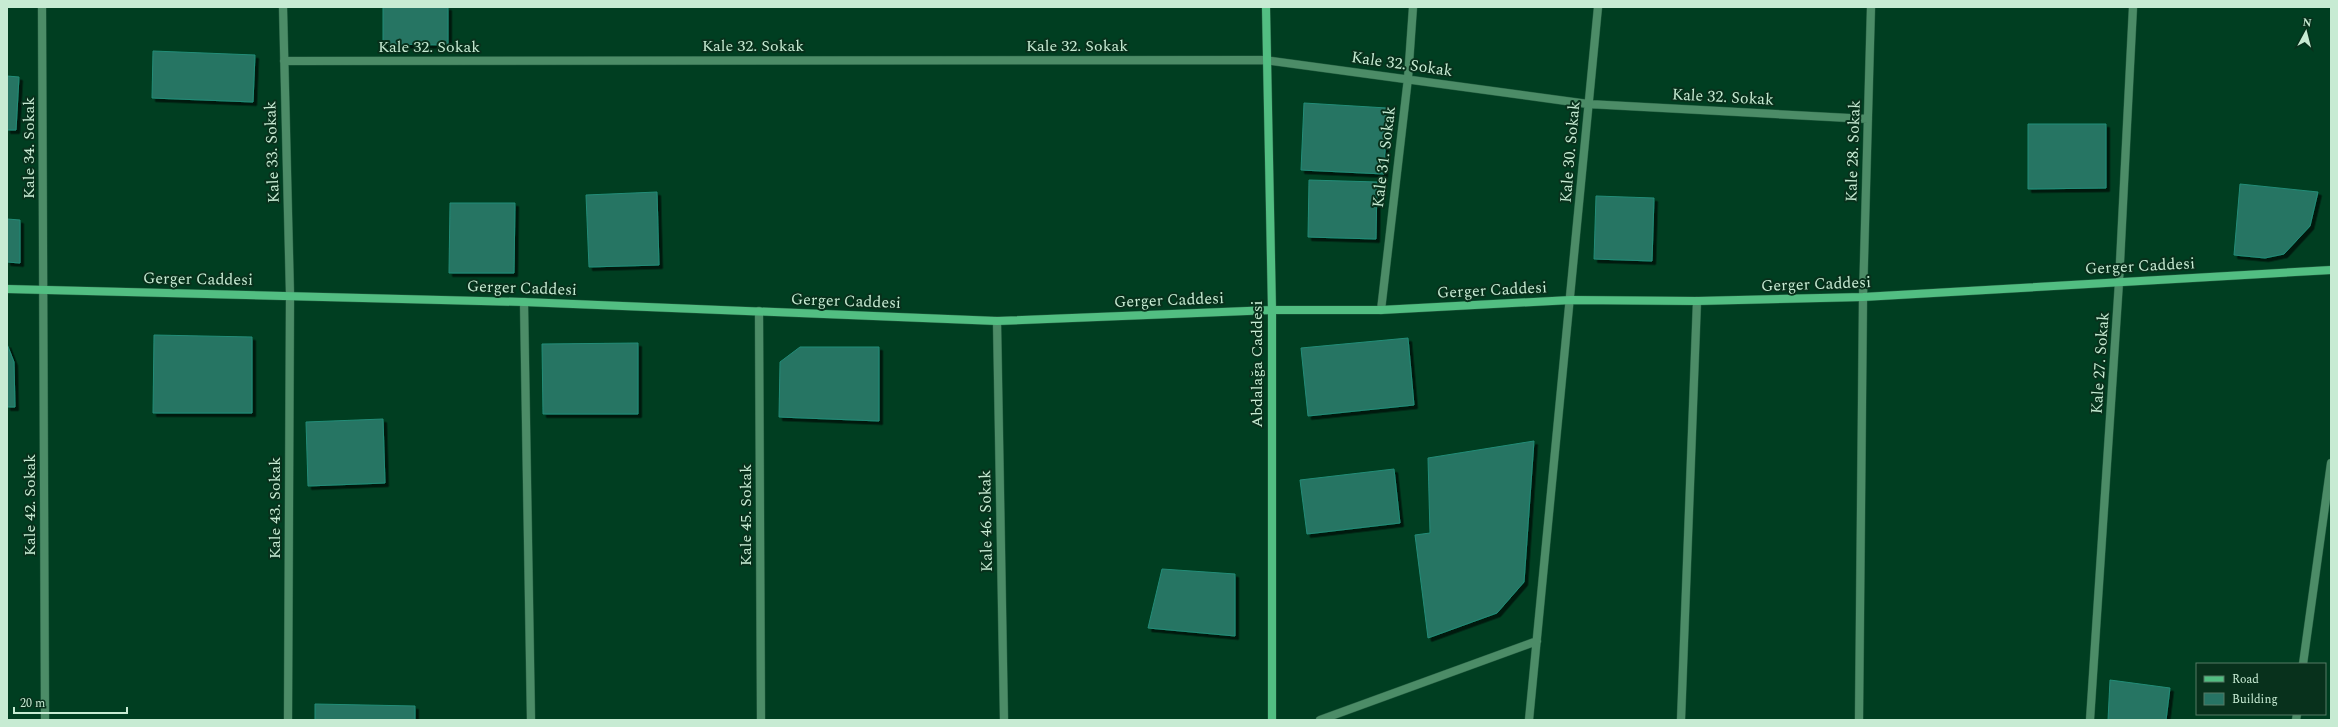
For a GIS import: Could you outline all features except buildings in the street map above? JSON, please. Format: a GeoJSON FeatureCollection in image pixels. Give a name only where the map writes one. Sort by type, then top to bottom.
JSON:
{"type":"FeatureCollection","features":[{"type":"Feature","properties":{"kind":"street","name":"Kale 34. Sokak"},"geometry":{"type":"LineString","coordinates":[[42,7],[43,289]]}},
{"type":"Feature","properties":{"kind":"street","name":"Kale 33. Sokak"},"geometry":{"type":"LineString","coordinates":[[283,7],[290,295]]}},
{"type":"Feature","properties":{"kind":"street","name":"Abdalağa Caddesi"},"geometry":{"type":"LineString","coordinates":[[1266,7],[1265,60],[1272,310],[1272,720]]}},
{"type":"Feature","properties":{"kind":"street","name":"Kale 31. Sokak"},"geometry":{"type":"LineString","coordinates":[[1380,310],[1408,78],[1413,7]]}},
{"type":"Feature","properties":{"kind":"street","name":"Kale 30. Sokak"},"geometry":{"type":"LineString","coordinates":[[1529,720],[1571,300],[1598,7]]}},
{"type":"Feature","properties":{"kind":"street","name":"Kale 28. Sokak"},"geometry":{"type":"LineString","coordinates":[[1859,720],[1863,297],[1870,7]]}},
{"type":"Feature","properties":{"kind":"street","name":"Kale 27. Sokak"},"geometry":{"type":"LineString","coordinates":[[2090,720],[2119,282],[2133,7]]}},
{"type":"Feature","properties":{"kind":"street","name":"Kale 32. Sokak"},"geometry":{"type":"LineString","coordinates":[[284,61],[1265,60],[1408,78],[1588,104],[1868,119]]}},
{"type":"Feature","properties":{"kind":"street","name":"Gerger Caddesi"},"geometry":{"type":"LineString","coordinates":[[7,289],[524,302],[997,321],[1272,310],[1380,310],[1571,300],[1697,301],[1863,297],[2331,270]]}},
{"type":"Feature","properties":{"kind":"street","name":"Kale 42. Sokak"},"geometry":{"type":"LineString","coordinates":[[43,289],[45,720]]}},
{"type":"Feature","properties":{"kind":"street","name":"Kale 43. Sokak"},"geometry":{"type":"LineString","coordinates":[[288,720],[290,295]]}},
{"type":"Feature","properties":{"kind":"street"},"geometry":{"type":"LineString","coordinates":[[1681,720],[1697,301]]}},
{"type":"Feature","properties":{"kind":"street"},"geometry":{"type":"LineString","coordinates":[[524,302],[531,720]]}},
{"type":"Feature","properties":{"kind":"street","name":"Kale 45. Sokak"},"geometry":{"type":"LineString","coordinates":[[759,311],[761,720]]}},
{"type":"Feature","properties":{"kind":"street","name":"Kale 46. Sokak"},"geometry":{"type":"LineString","coordinates":[[997,321],[1004,720]]}},
{"type":"Feature","properties":{"kind":"street"},"geometry":{"type":"LineString","coordinates":[[2304,663],[2331,464]]}},
{"type":"Feature","properties":{"kind":"street"},"geometry":{"type":"LineString","coordinates":[[1320,720],[1537,641]]}}]}
